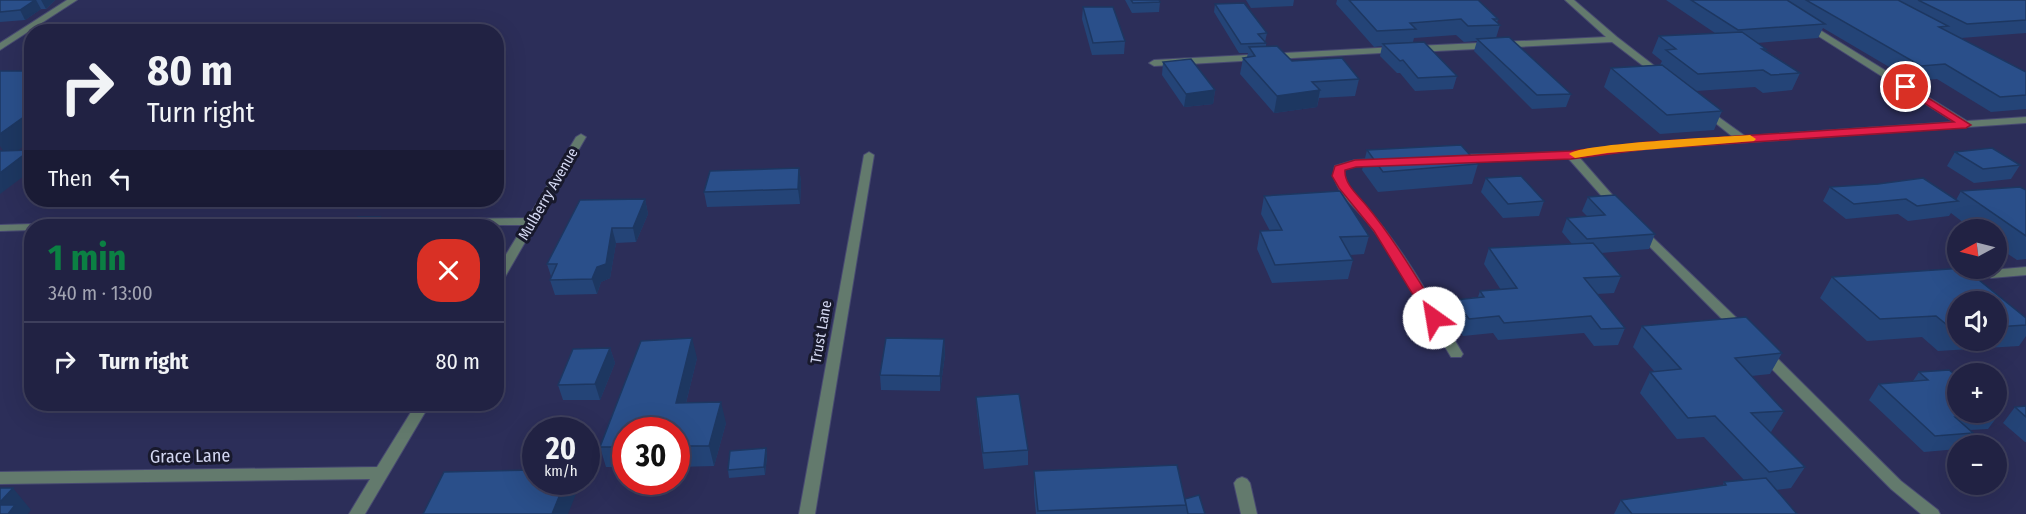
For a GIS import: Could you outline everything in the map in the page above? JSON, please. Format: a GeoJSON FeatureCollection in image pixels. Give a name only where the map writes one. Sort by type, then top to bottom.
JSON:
{"type":"FeatureCollection","features":[{"type":"Feature","properties":{"kind":"street"},"geometry":{"type":"LineString","coordinates":[[36,24],[73,0]]}},
{"type":"Feature","properties":{"kind":"street"},"geometry":{"type":"LineString","coordinates":[[1569,0],[1614,39],[1672,83]]}},
{"type":"Feature","properties":{"kind":"street"},"geometry":{"type":"LineString","coordinates":[[1796,18],[1966,125]]}},
{"type":"Feature","properties":{"kind":"street"},"geometry":{"type":"LineString","coordinates":[[0,47],[24,32]]}},
{"type":"Feature","properties":{"kind":"street"},"geometry":{"type":"LineString","coordinates":[[1154,63],[1614,39]]}},
{"type":"Feature","properties":{"kind":"street"},"geometry":{"type":"LineString","coordinates":[[1698,104],[1742,139]]}},
{"type":"Feature","properties":{"kind":"street"},"geometry":{"type":"LineString","coordinates":[[1450,158],[1571,155],[1607,149],[2026,120]]}},
{"type":"Feature","properties":{"kind":"street","name":"Mulberry Avenue"},"geometry":{"type":"LineString","coordinates":[[504,269],[581,138]]}},
{"type":"Feature","properties":{"kind":"street","name":"Trust Lane"},"geometry":{"type":"LineString","coordinates":[[807,514],[869,155]]}},
{"type":"Feature","properties":{"kind":"street"},"geometry":{"type":"LineString","coordinates":[[1571,155],[1631,222],[1896,485],[1932,514]]}},
{"type":"Feature","properties":{"kind":"street"},"geometry":{"type":"LineString","coordinates":[[1390,161],[1355,163],[1339,168],[1338,176],[1343,186],[1380,229],[1456,354]]}},
{"type":"Feature","properties":{"kind":"street"},"geometry":{"type":"LineString","coordinates":[[504,221],[533,221]]}},
{"type":"Feature","properties":{"kind":"street"},"geometry":{"type":"LineString","coordinates":[[0,228],[24,227]]}},
{"type":"Feature","properties":{"kind":"street"},"geometry":{"type":"LineString","coordinates":[[2007,273],[2026,271]]}},
{"type":"Feature","properties":{"kind":"street"},"geometry":{"type":"LineString","coordinates":[[357,514],[419,411]]}},
{"type":"Feature","properties":{"kind":"street","name":"Grace Lane"},"geometry":{"type":"LineString","coordinates":[[0,478],[381,473]]}},
{"type":"Feature","properties":{"kind":"street"},"geometry":{"type":"LineString","coordinates":[[1242,483],[1249,514]]}},
{"type":"Feature","properties":{"kind":"building"},"geometry":{"type":"Polygon","coordinates":[[[0,0],[35,0],[20,10],[0,12],[0,0]]]}},
{"type":"Feature","properties":{"kind":"building"},"geometry":{"type":"Polygon","coordinates":[[[1131,0],[1159,0],[1160,2],[1133,3],[1131,0]]]}},
{"type":"Feature","properties":{"kind":"building"},"geometry":{"type":"Polygon","coordinates":[[[1349,0],[1478,0],[1498,19],[1493,19],[1500,25],[1468,26],[1461,19],[1410,23],[1416,29],[1377,31],[1349,0]]]}},
{"type":"Feature","properties":{"kind":"building"},"geometry":{"type":"Polygon","coordinates":[[[1691,0],[1787,0],[1825,24],[1738,30],[1691,0]]]}},
{"type":"Feature","properties":{"kind":"building"},"geometry":{"type":"Polygon","coordinates":[[[1806,0],[1898,0],[1948,26],[1939,27],[2026,72],[2026,95],[2000,97],[1945,64],[1921,66],[1806,0]]]}},
{"type":"Feature","properties":{"kind":"building"},"geometry":{"type":"Polygon","coordinates":[[[1918,0],[2026,0],[2026,20],[1967,24],[1918,0]]]}},
{"type":"Feature","properties":{"kind":"building"},"geometry":{"type":"Polygon","coordinates":[[[1244,3],[1267,33],[1258,34],[1266,43],[1241,44],[1215,4],[1244,3]]]}},
{"type":"Feature","properties":{"kind":"building"},"geometry":{"type":"Polygon","coordinates":[[[1083,7],[1113,7],[1125,41],[1093,43],[1083,7]]]}},
{"type":"Feature","properties":{"kind":"building"},"geometry":{"type":"Polygon","coordinates":[[[1742,32],[1766,49],[1762,49],[1800,73],[1771,75],[1763,70],[1698,74],[1666,50],[1676,49],[1659,36],[1742,32]]]}},
{"type":"Feature","properties":{"kind":"building"},"geometry":{"type":"Polygon","coordinates":[[[1509,37],[1571,94],[1537,95],[1477,39],[1509,37]]]}},
{"type":"Feature","properties":{"kind":"building"},"geometry":{"type":"Polygon","coordinates":[[[1424,42],[1457,76],[1418,78],[1403,60],[1400,61],[1383,44],[1424,42]]]}},
{"type":"Feature","properties":{"kind":"building"},"geometry":{"type":"Polygon","coordinates":[[[1277,46],[1292,61],[1342,58],[1359,79],[1312,82],[1320,90],[1277,96],[1243,58],[1255,56],[1249,47],[1277,46]]]}},
{"type":"Feature","properties":{"kind":"building"},"geometry":{"type":"Polygon","coordinates":[[[1191,59],[1215,90],[1186,94],[1163,62],[1191,59]]]}},
{"type":"Feature","properties":{"kind":"building"},"geometry":{"type":"Polygon","coordinates":[[[1662,65],[1722,111],[1667,115],[1611,68],[1662,65]]]}},
{"type":"Feature","properties":{"kind":"building"},"geometry":{"type":"Polygon","coordinates":[[[0,71],[24,71],[24,117],[0,134],[0,71]]]}},
{"type":"Feature","properties":{"kind":"building"},"geometry":{"type":"Polygon","coordinates":[[[1461,145],[1478,164],[1383,172],[1367,150],[1461,145]]]}},
{"type":"Feature","properties":{"kind":"building"},"geometry":{"type":"Polygon","coordinates":[[[1992,148],[2020,165],[1983,169],[1955,152],[1992,148]]]}},
{"type":"Feature","properties":{"kind":"building"},"geometry":{"type":"Polygon","coordinates":[[[24,150],[24,155],[0,173],[0,151],[24,150]]]}},
{"type":"Feature","properties":{"kind":"building"},"geometry":{"type":"Polygon","coordinates":[[[799,168],[798,189],[704,192],[710,171],[799,168]]]}},
{"type":"Feature","properties":{"kind":"building"},"geometry":{"type":"Polygon","coordinates":[[[1521,176],[1544,201],[1508,204],[1486,178],[1521,176]]]}},
{"type":"Feature","properties":{"kind":"building"},"geometry":{"type":"Polygon","coordinates":[[[1923,178],[1958,201],[1917,206],[1906,199],[1854,204],[1830,187],[1878,184],[1923,178]]]}},
{"type":"Feature","properties":{"kind":"building"},"geometry":{"type":"Polygon","coordinates":[[[2020,187],[2026,190],[2026,236],[2007,223],[2007,219],[2001,219],[1961,191],[2020,187]]]}},
{"type":"Feature","properties":{"kind":"building"},"geometry":{"type":"Polygon","coordinates":[[[1340,191],[1369,236],[1340,237],[1353,260],[1275,265],[1260,231],[1282,230],[1264,196],[1340,191]]]}},
{"type":"Feature","properties":{"kind":"building"},"geometry":{"type":"Polygon","coordinates":[[[1615,195],[1655,234],[1587,239],[1567,218],[1605,215],[1588,197],[1615,195]]]}},
{"type":"Feature","properties":{"kind":"building"},"geometry":{"type":"Polygon","coordinates":[[[645,199],[633,228],[612,228],[606,264],[597,267],[592,279],[550,280],[557,264],[547,264],[580,200],[645,199]]]}},
{"type":"Feature","properties":{"kind":"building"},"geometry":{"type":"Polygon","coordinates":[[[358,217],[380,217],[378,219],[355,219],[358,217]]]}},
{"type":"Feature","properties":{"kind":"building"},"geometry":{"type":"Polygon","coordinates":[[[1593,243],[1621,276],[1584,278],[1625,328],[1601,329],[1591,316],[1504,323],[1499,316],[1469,319],[1455,300],[1484,297],[1480,291],[1517,288],[1489,248],[1593,243]]]}},
{"type":"Feature","properties":{"kind":"building"},"geometry":{"type":"Polygon","coordinates":[[[1947,269],[1947,279],[1978,279],[1993,291],[1947,291],[1947,325],[1936,316],[1880,319],[1832,277],[1947,269]]]}},
{"type":"Feature","properties":{"kind":"building"},"geometry":{"type":"Polygon","coordinates":[[[2007,303],[2026,318],[2026,325],[2007,326],[2007,303]]]}},
{"type":"Feature","properties":{"kind":"building"},"geometry":{"type":"Polygon","coordinates":[[[1746,317],[1782,353],[1735,358],[1784,411],[1751,413],[1805,467],[1769,472],[1715,416],[1688,418],[1650,372],[1681,369],[1642,326],[1746,317]]]}},
{"type":"Feature","properties":{"kind":"building"},"geometry":{"type":"Polygon","coordinates":[[[692,338],[676,403],[721,402],[709,446],[690,446],[690,417],[612,417],[612,447],[600,447],[641,341],[692,338]]]}},
{"type":"Feature","properties":{"kind":"building"},"geometry":{"type":"Polygon","coordinates":[[[886,338],[944,339],[940,376],[880,375],[886,338]]]}},
{"type":"Feature","properties":{"kind":"building"},"geometry":{"type":"Polygon","coordinates":[[[610,348],[595,384],[558,385],[573,349],[610,348]]]}},
{"type":"Feature","properties":{"kind":"building"},"geometry":{"type":"Polygon","coordinates":[[[1947,370],[1947,423],[1962,423],[1973,433],[1935,436],[1879,384],[1928,380],[1919,372],[1947,370]]]}},
{"type":"Feature","properties":{"kind":"building"},"geometry":{"type":"Polygon","coordinates":[[[1019,394],[1028,450],[983,453],[976,397],[1019,394]]]}},
{"type":"Feature","properties":{"kind":"building"},"geometry":{"type":"Polygon","coordinates":[[[2026,406],[2026,417],[2015,407],[2026,406]]]}},
{"type":"Feature","properties":{"kind":"building"},"geometry":{"type":"Polygon","coordinates":[[[766,448],[764,467],[728,470],[730,451],[766,448]]]}},
{"type":"Feature","properties":{"kind":"building"},"geometry":{"type":"Polygon","coordinates":[[[1177,465],[1186,505],[1038,511],[1034,471],[1177,465]]]}},
{"type":"Feature","properties":{"kind":"building"},"geometry":{"type":"Polygon","coordinates":[[[522,470],[522,495],[560,495],[552,514],[423,514],[444,472],[522,470]]]}},
{"type":"Feature","properties":{"kind":"building"},"geometry":{"type":"Polygon","coordinates":[[[1766,478],[1797,514],[1632,514],[1621,500],[1726,485],[1724,482],[1766,478]]]}},
{"type":"Feature","properties":{"kind":"building"},"geometry":{"type":"Polygon","coordinates":[[[0,488],[13,488],[0,502],[0,488]]]}},
{"type":"Feature","properties":{"kind":"building"},"geometry":{"type":"Polygon","coordinates":[[[1199,495],[1205,514],[1188,514],[1185,499],[1199,495]]]}},
{"type":"Feature","properties":{"kind":"building"},"geometry":{"type":"Polygon","coordinates":[[[0,505],[15,505],[8,514],[0,514],[0,505]]]}},
{"type":"Feature","properties":{"kind":"slow traffic"},"geometry":{"type":"LineString","coordinates":[[1575,154],[1607,149],[1750,139]]}},
{"type":"Feature","properties":{"kind":"route"},"geometry":{"type":"LineString","coordinates":[[1434,318],[1380,229],[1343,186],[1338,176],[1339,168],[1355,163],[1571,155],[1607,149],[1966,125],[1906,87]]}}]}
